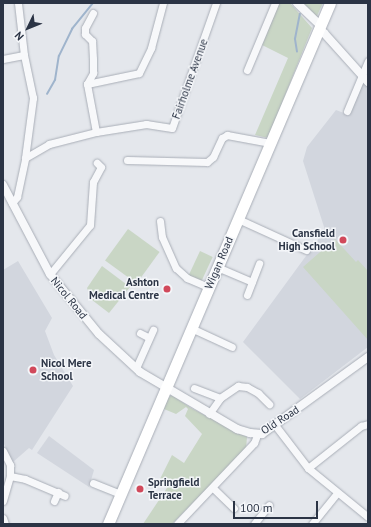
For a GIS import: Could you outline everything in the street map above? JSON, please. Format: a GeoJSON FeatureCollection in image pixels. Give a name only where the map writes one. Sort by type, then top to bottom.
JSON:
{"type":"FeatureCollection","features":[{"type":"Feature","properties":{"kind":"main road","name":"Wigan Road"},"geometry":{"type":"LineString","coordinates":[[108,524],[330,3]]}},
{"type":"Feature","properties":{"kind":"street"},"geometry":{"type":"LineString","coordinates":[[12,203],[17,197],[26,158],[33,98],[24,56],[18,3]]}},
{"type":"Feature","properties":{"kind":"street"},"geometry":{"type":"LineString","coordinates":[[87,84],[139,73],[149,53],[162,3]]}},
{"type":"Feature","properties":{"kind":"street","name":"Fairholme Avenue"},"geometry":{"type":"LineString","coordinates":[[26,158],[49,144],[96,132],[146,124],[169,128],[174,126],[216,3]]}},
{"type":"Feature","properties":{"kind":"street"},"geometry":{"type":"LineString","coordinates":[[247,70],[275,3]]}},
{"type":"Feature","properties":{"kind":"street"},"geometry":{"type":"LineString","coordinates":[[297,3],[368,82]]}},
{"type":"Feature","properties":{"kind":"street"},"geometry":{"type":"LineString","coordinates":[[93,17],[85,34],[92,41],[93,73],[87,84],[96,132]]}},
{"type":"Feature","properties":{"kind":"street"},"geometry":{"type":"LineString","coordinates":[[3,59],[24,56]]}},
{"type":"Feature","properties":{"kind":"street"},"geometry":{"type":"LineString","coordinates":[[347,111],[368,61]]}},
{"type":"Feature","properties":{"kind":"street"},"geometry":{"type":"LineString","coordinates":[[127,160],[208,162],[214,157],[222,138],[227,135],[270,143]]}},
{"type":"Feature","properties":{"kind":"street"},"geometry":{"type":"LineString","coordinates":[[50,274],[90,225],[93,182],[100,166],[97,163]]}},
{"type":"Feature","properties":{"kind":"street","name":"Nicol Road"},"geometry":{"type":"LineString","coordinates":[[3,185],[50,274],[99,334],[136,368],[166,386]]}},
{"type":"Feature","properties":{"kind":"street"},"geometry":{"type":"LineString","coordinates":[[238,219],[306,250]]}},
{"type":"Feature","properties":{"kind":"street"},"geometry":{"type":"LineString","coordinates":[[160,221],[162,237],[176,268],[187,278],[208,287]]}},
{"type":"Feature","properties":{"kind":"street"},"geometry":{"type":"LineString","coordinates":[[247,295],[259,263]]}},
{"type":"Feature","properties":{"kind":"street"},"geometry":{"type":"LineString","coordinates":[[217,267],[252,282]]}},
{"type":"Feature","properties":{"kind":"street"},"geometry":{"type":"LineString","coordinates":[[191,328],[232,347]]}},
{"type":"Feature","properties":{"kind":"street"},"geometry":{"type":"LineString","coordinates":[[136,368],[146,348],[148,338],[153,330]]}},
{"type":"Feature","properties":{"kind":"street"},"geometry":{"type":"LineString","coordinates":[[140,333],[148,338]]}},
{"type":"Feature","properties":{"kind":"street","name":"Old Road"},"geometry":{"type":"LineString","coordinates":[[166,386],[209,414],[237,429],[257,435],[275,425],[368,357]]}},
{"type":"Feature","properties":{"kind":"street"},"geometry":{"type":"LineString","coordinates":[[209,414],[220,398],[238,386],[247,387],[269,404]]}},
{"type":"Feature","properties":{"kind":"street"},"geometry":{"type":"LineString","coordinates":[[194,388],[220,398]]}},
{"type":"Feature","properties":{"kind":"street"},"geometry":{"type":"LineString","coordinates":[[308,468],[361,426],[368,424]]}},
{"type":"Feature","properties":{"kind":"street"},"geometry":{"type":"LineString","coordinates":[[275,425],[308,468],[337,493],[367,513]]}},
{"type":"Feature","properties":{"kind":"street"},"geometry":{"type":"LineString","coordinates":[[177,524],[213,488],[254,443],[257,435]]}},
{"type":"Feature","properties":{"kind":"street"},"geometry":{"type":"LineString","coordinates":[[3,451],[10,464],[10,476],[3,501]]}},
{"type":"Feature","properties":{"kind":"street"},"geometry":{"type":"LineString","coordinates":[[10,476],[58,492],[65,496]]}},
{"type":"Feature","properties":{"kind":"street"},"geometry":{"type":"LineString","coordinates":[[93,483],[120,494]]}},
{"type":"Feature","properties":{"kind":"street"},"geometry":{"type":"LineString","coordinates":[[213,488],[234,508]]}},
{"type":"Feature","properties":{"kind":"street"},"geometry":{"type":"LineString","coordinates":[[54,501],[58,492]]}},
{"type":"Feature","properties":{"kind":"street"},"geometry":{"type":"LineString","coordinates":[[312,524],[337,493]]}},
{"type":"Feature","properties":{"kind":"street"},"geometry":{"type":"LineString","coordinates":[[254,524],[269,505]]}},
{"type":"Feature","properties":{"kind":"shaded area","name":"Cansfield High School"},"geometry":{"type":"Polygon","coordinates":[[[363,81],[368,87],[368,347],[300,399],[243,342],[325,230],[303,161],[307,147],[336,110],[349,115],[363,81]]]}},
{"type":"Feature","properties":{"kind":"shaded area","name":"Nicol Mere School"},"geometry":{"type":"Polygon","coordinates":[[[18,261],[52,318],[45,331],[54,355],[73,386],[32,450],[29,448],[13,462],[3,442],[3,270],[18,261]]]}},
{"type":"Feature","properties":{"kind":"shaded area"},"geometry":{"type":"Polygon","coordinates":[[[49,436],[94,470],[89,487],[37,453],[49,436]]]}},
{"type":"Feature","properties":{"kind":"green space"},"geometry":{"type":"Polygon","coordinates":[[[279,3],[290,3],[312,28],[268,138],[255,135],[288,58],[262,45],[279,3]]]}},
{"type":"Feature","properties":{"kind":"green space"},"geometry":{"type":"Polygon","coordinates":[[[301,3],[323,3],[315,20],[301,3]]]}},
{"type":"Feature","properties":{"kind":"green space"},"geometry":{"type":"Polygon","coordinates":[[[128,229],[160,252],[137,283],[105,261],[128,229]]]}},
{"type":"Feature","properties":{"kind":"green space"},"geometry":{"type":"Polygon","coordinates":[[[335,239],[356,262],[358,260],[368,271],[368,340],[303,267],[335,239]]]}},
{"type":"Feature","properties":{"kind":"green space"},"geometry":{"type":"Polygon","coordinates":[[[200,251],[213,257],[201,281],[189,275],[200,251]]]}},
{"type":"Feature","properties":{"kind":"green space"},"geometry":{"type":"Polygon","coordinates":[[[102,266],[130,287],[109,313],[92,300],[87,288],[102,266]]]}},
{"type":"Feature","properties":{"kind":"green space"},"geometry":{"type":"Polygon","coordinates":[[[172,395],[191,408],[247,437],[246,449],[172,524],[143,524],[169,485],[160,479],[172,455],[184,463],[202,434],[185,416],[188,409],[186,407],[176,414],[164,409],[168,398],[172,395]]]}},
{"type":"Feature","properties":{"kind":"waterway"},"geometry":{"type":"LineString","coordinates":[[47,94],[55,80],[59,56],[72,29],[93,3]]}},
{"type":"Feature","properties":{"kind":"waterway"},"geometry":{"type":"LineString","coordinates":[[297,52],[295,39],[300,14]]}},
{"type":"Feature","properties":{"kind":"place","name":"Cansfield High School"},"geometry":{"type":"Point","coordinates":[343,240]}},
{"type":"Feature","properties":{"kind":"place","name":"Ashton Medical Centre"},"geometry":{"type":"Point","coordinates":[167,289]}},
{"type":"Feature","properties":{"kind":"place","name":"Nicol Mere School"},"geometry":{"type":"Point","coordinates":[33,370]}},
{"type":"Feature","properties":{"kind":"place","name":"Springfield Terrace"},"geometry":{"type":"Point","coordinates":[140,489]}}]}
